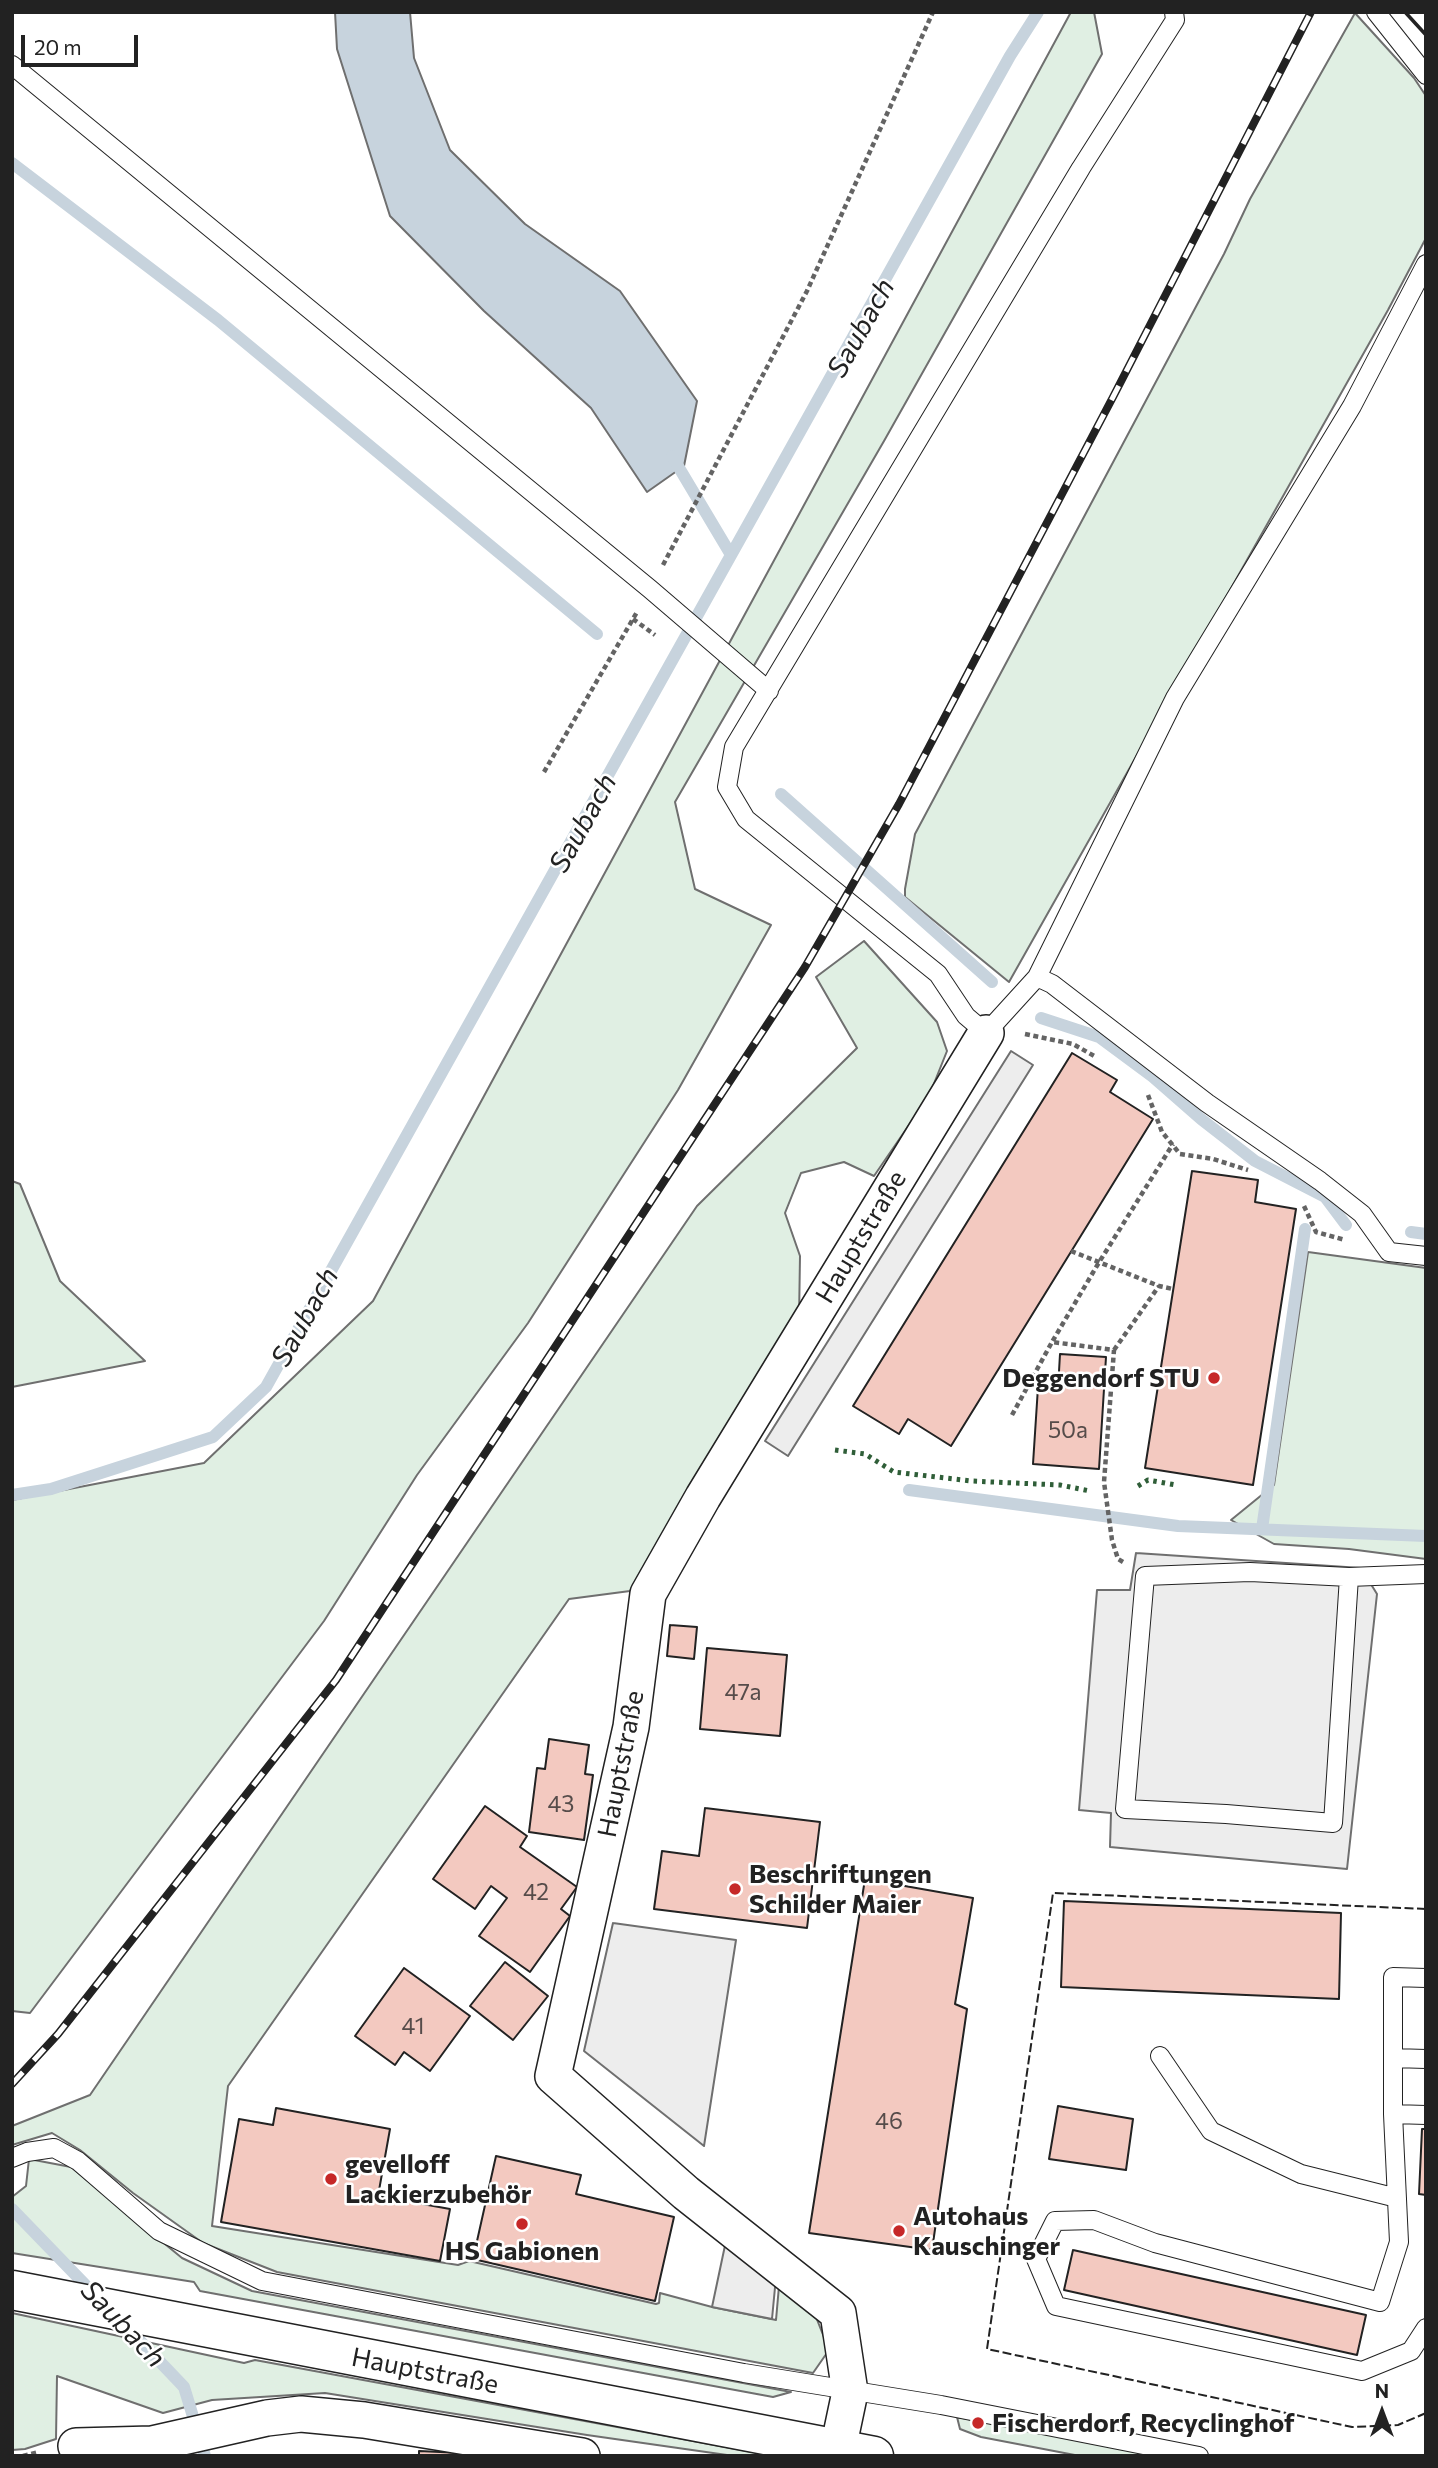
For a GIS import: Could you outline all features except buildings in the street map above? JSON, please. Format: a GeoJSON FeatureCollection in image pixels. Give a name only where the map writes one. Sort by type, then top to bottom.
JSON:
{"type":"FeatureCollection","features":[{"type":"Feature","properties":{"kind":"main road","name":"Hauptstraße"},"geometry":{"type":"LineString","coordinates":[[29,2293],[856,2453]]}},
{"type":"Feature","properties":{"kind":"street","name":"Hauptstraße"},"geometry":{"type":"LineString","coordinates":[[856,2453],[838,2314],[686,2193],[554,2076],[631,1727],[648,1594],[703,1497],[986,1032]]}},
{"type":"Feature","properties":{"kind":"street"},"geometry":{"type":"LineString","coordinates":[[76,2446],[152,2444],[267,2418],[301,2414],[364,2420],[582,2456]]}},
{"type":"Feature","properties":{"kind":"lane"},"geometry":{"type":"LineString","coordinates":[[1174,12],[1175,20],[1081,167],[734,747],[727,787],[746,819],[938,974],[966,1016],[986,1032],[1037,977],[1175,698],[1352,406],[1426,264]]}},
{"type":"Feature","properties":{"kind":"lane"},"geometry":{"type":"LineString","coordinates":[[1376,12],[1426,75]]}},
{"type":"Feature","properties":{"kind":"lane"},"geometry":{"type":"LineString","coordinates":[[12,65],[650,589],[769,691]]}},
{"type":"Feature","properties":{"kind":"lane"},"geometry":{"type":"LineString","coordinates":[[1037,977],[1052,984],[1207,1103],[1320,1181],[1362,1214],[1389,1252],[1426,1256]]}},
{"type":"Feature","properties":{"kind":"lane"},"geometry":{"type":"LineString","coordinates":[[1349,1577],[1333,1823],[1125,1809],[1145,1576],[1250,1572],[1349,1577],[1426,1574]]}},
{"type":"Feature","properties":{"kind":"lane"},"geometry":{"type":"LineString","coordinates":[[1426,1979],[1393,1977],[1393,2114],[1399,2242],[1380,2302],[1155,2242],[1094,2220],[1055,2221],[1036,2259],[1056,2306],[1362,2371],[1411,2351],[1426,2328]]}},
{"type":"Feature","properties":{"kind":"lane"},"geometry":{"type":"LineString","coordinates":[[1160,2056],[1211,2131],[1301,2174],[1397,2198]]}},
{"type":"Feature","properties":{"kind":"lane"},"geometry":{"type":"LineString","coordinates":[[1393,2058],[1426,2059]]}},
{"type":"Feature","properties":{"kind":"lane"},"geometry":{"type":"LineString","coordinates":[[1393,2114],[1426,2115]]}},
{"type":"Feature","properties":{"kind":"lane"},"geometry":{"type":"LineString","coordinates":[[12,2158],[27,2152],[54,2148],[78,2161],[159,2231],[262,2281],[850,2392],[941,2405],[1199,2456]]}},
{"type":"Feature","properties":{"kind":"path"},"geometry":{"type":"LineString","coordinates":[[544,772],[650,589],[807,290],[933,12]]}},
{"type":"Feature","properties":{"kind":"path"},"geometry":{"type":"LineString","coordinates":[[633,619],[658,638]]}},
{"type":"Feature","properties":{"kind":"path"},"geometry":{"type":"LineString","coordinates":[[986,1032],[1020,1033],[1073,1044],[1101,1060]]}},
{"type":"Feature","properties":{"kind":"path"},"geometry":{"type":"LineString","coordinates":[[1146,1090],[1162,1132],[1180,1154],[1213,1159],[1256,1172]]}},
{"type":"Feature","properties":{"kind":"path"},"geometry":{"type":"LineString","coordinates":[[1012,1415],[1098,1264],[1173,1144]]}},
{"type":"Feature","properties":{"kind":"path"},"geometry":{"type":"LineString","coordinates":[[1302,1200],[1316,1232],[1389,1252]]}},
{"type":"Feature","properties":{"kind":"path"},"geometry":{"type":"LineString","coordinates":[[1071,1251],[1098,1264],[1173,1289]]}},
{"type":"Feature","properties":{"kind":"path"},"geometry":{"type":"LineString","coordinates":[[1112,1540],[1104,1482],[1114,1349],[1159,1286]]}},
{"type":"Feature","properties":{"kind":"path"},"geometry":{"type":"LineString","coordinates":[[1052,1342],[1114,1349]]}},
{"type":"Feature","properties":{"kind":"green space"},"geometry":{"type":"Polygon","coordinates":[[[1071,12],[1094,12],[1102,54],[884,441],[675,802],[695,889],[771,925],[678,1090],[528,1323],[417,1475],[324,1621],[30,2013],[12,2011],[12,1500],[204,1463],[373,1301],[1071,12]]]}},
{"type":"Feature","properties":{"kind":"green space"},"geometry":{"type":"Polygon","coordinates":[[[1355,13],[1414,78],[1426,96],[1426,238],[1009,982],[905,897],[915,834],[1224,254],[1250,199],[1355,13]]]}},
{"type":"Feature","properties":{"kind":"green space"},"geometry":{"type":"Polygon","coordinates":[[[864,941],[937,1022],[947,1051],[929,1096],[874,1176],[844,1162],[801,1173],[785,1213],[800,1256],[799,1320],[630,1591],[569,1599],[228,2086],[212,2226],[458,2265],[469,2261],[656,2304],[659,2303],[660,2293],[776,2320],[779,2286],[816,2317],[829,2350],[813,2373],[277,2272],[203,2243],[133,2193],[80,2150],[52,2133],[12,2145],[12,2126],[90,2095],[697,1206],[857,1048],[816,977],[864,941]]]}},
{"type":"Feature","properties":{"kind":"green space"},"geometry":{"type":"Polygon","coordinates":[[[12,1181],[20,1184],[60,1281],[145,1361],[12,1387],[12,1181]]]}},
{"type":"Feature","properties":{"kind":"green space"},"geometry":{"type":"Polygon","coordinates":[[[1308,1252],[1426,1268],[1426,1559],[1349,1549],[1274,1544],[1231,1520],[1274,1485],[1308,1252]]]}},
{"type":"Feature","properties":{"kind":"green space"},"geometry":{"type":"Polygon","coordinates":[[[29,2159],[71,2167],[182,2258],[252,2291],[791,2392],[773,2397],[200,2291],[194,2282],[12,2253],[12,2197],[26,2186],[29,2159]]]}},
{"type":"Feature","properties":{"kind":"green space"},"geometry":{"type":"Polygon","coordinates":[[[12,2313],[244,2363],[255,2360],[774,2456],[734,2456],[325,2393],[212,2400],[163,2413],[57,2376],[56,2439],[25,2449],[12,2450],[12,2313]]]}},
{"type":"Feature","properties":{"kind":"green space"},"geometry":{"type":"Polygon","coordinates":[[[957,2417],[1169,2456],[1080,2456],[981,2437],[960,2429],[957,2417]]]}},
{"type":"Feature","properties":{"kind":"shaded area"},"geometry":{"type":"Polygon","coordinates":[[[335,12],[410,12],[414,58],[450,150],[525,224],[620,291],[697,401],[684,466],[647,492],[591,408],[484,311],[390,216],[337,49],[335,12]]]}},
{"type":"Feature","properties":{"kind":"shaded area"},"geometry":{"type":"Polygon","coordinates":[[[1011,1051],[1033,1065],[788,1456],[765,1441],[1011,1051]]]}},
{"type":"Feature","properties":{"kind":"shaded area"},"geometry":{"type":"Polygon","coordinates":[[[1136,1553],[1361,1568],[1377,1594],[1347,1869],[1110,1847],[1111,1813],[1079,1810],[1097,1590],[1130,1590],[1136,1553]]]}},
{"type":"Feature","properties":{"kind":"shaded area"},"geometry":{"type":"Polygon","coordinates":[[[613,1923],[736,1940],[704,2146],[584,2051],[613,1923]]]}},
{"type":"Feature","properties":{"kind":"shaded area"},"geometry":{"type":"Polygon","coordinates":[[[727,2236],[776,2277],[772,2319],[712,2307],[727,2236]]]}},
{"type":"Feature","properties":{"kind":"waterway","name":"Saubach"},"geometry":{"type":"LineString","coordinates":[[12,1495],[51,1489],[213,1437],[266,1387],[1010,56],[1038,12]]}},
{"type":"Feature","properties":{"kind":"waterway"},"geometry":{"type":"LineString","coordinates":[[12,163],[218,320],[597,634]]}},
{"type":"Feature","properties":{"kind":"waterway"},"geometry":{"type":"LineString","coordinates":[[672,456],[731,555]]}},
{"type":"Feature","properties":{"kind":"waterway"},"geometry":{"type":"LineString","coordinates":[[781,794],[992,982]]}},
{"type":"Feature","properties":{"kind":"waterway"},"geometry":{"type":"LineString","coordinates":[[1041,1018],[1099,1037],[1153,1077],[1255,1161],[1325,1197],[1346,1225]]}},
{"type":"Feature","properties":{"kind":"waterway"},"geometry":{"type":"LineString","coordinates":[[1262,1529],[1305,1229]]}},
{"type":"Feature","properties":{"kind":"waterway"},"geometry":{"type":"LineString","coordinates":[[1411,1232],[1426,1234]]}},
{"type":"Feature","properties":{"kind":"waterway"},"geometry":{"type":"LineString","coordinates":[[909,1490],[1178,1526],[1426,1536]]}},
{"type":"Feature","properties":{"kind":"waterway","name":"Saubach"},"geometry":{"type":"LineString","coordinates":[[12,2209],[97,2297]]}},
{"type":"Feature","properties":{"kind":"waterway","name":"Saubach"},"geometry":{"type":"LineString","coordinates":[[122,2322],[184,2387],[205,2456]]}},
{"type":"Feature","properties":{"kind":"railway"},"geometry":{"type":"LineString","coordinates":[[12,2084],[58,2034],[336,1680],[805,967],[899,804],[1311,12]]}},
{"type":"Feature","properties":{"kind":"hedge"},"geometry":{"type":"LineString","coordinates":[[835,1450],[865,1454],[894,1472],[971,1481],[1060,1485],[1090,1491]]}},
{"type":"Feature","properties":{"kind":"hedge"},"geometry":{"type":"LineString","coordinates":[[1138,1486],[1148,1480],[1176,1485]]}},
{"type":"Feature","properties":{"kind":"fence"},"geometry":{"type":"LineString","coordinates":[[1426,1909],[1053,1893],[987,2349],[1352,2427],[1398,2425],[1426,2413]]}},
{"type":"Feature","properties":{"kind":"wall"},"geometry":{"type":"LineString","coordinates":[[1405,12],[1426,35]]}},
{"type":"Feature","properties":{"kind":"place","name":"Deggendorf STU"},"geometry":{"type":"Point","coordinates":[1214,1378]}},
{"type":"Feature","properties":{"kind":"place","name":"Beschriftungen Schilder Maier"},"geometry":{"type":"Point","coordinates":[735,1889]}},
{"type":"Feature","properties":{"kind":"place","name":"gevelloff Lackierzubehör"},"geometry":{"type":"Point","coordinates":[331,2179]}},
{"type":"Feature","properties":{"kind":"place","name":"HS Gabionen"},"geometry":{"type":"Point","coordinates":[522,2224]}},
{"type":"Feature","properties":{"kind":"place","name":"Autohaus Kauschinger"},"geometry":{"type":"Point","coordinates":[899,2231]}},
{"type":"Feature","properties":{"kind":"place","name":"Fischerdorf, Recyclinghof"},"geometry":{"type":"Point","coordinates":[978,2423]}}]}
